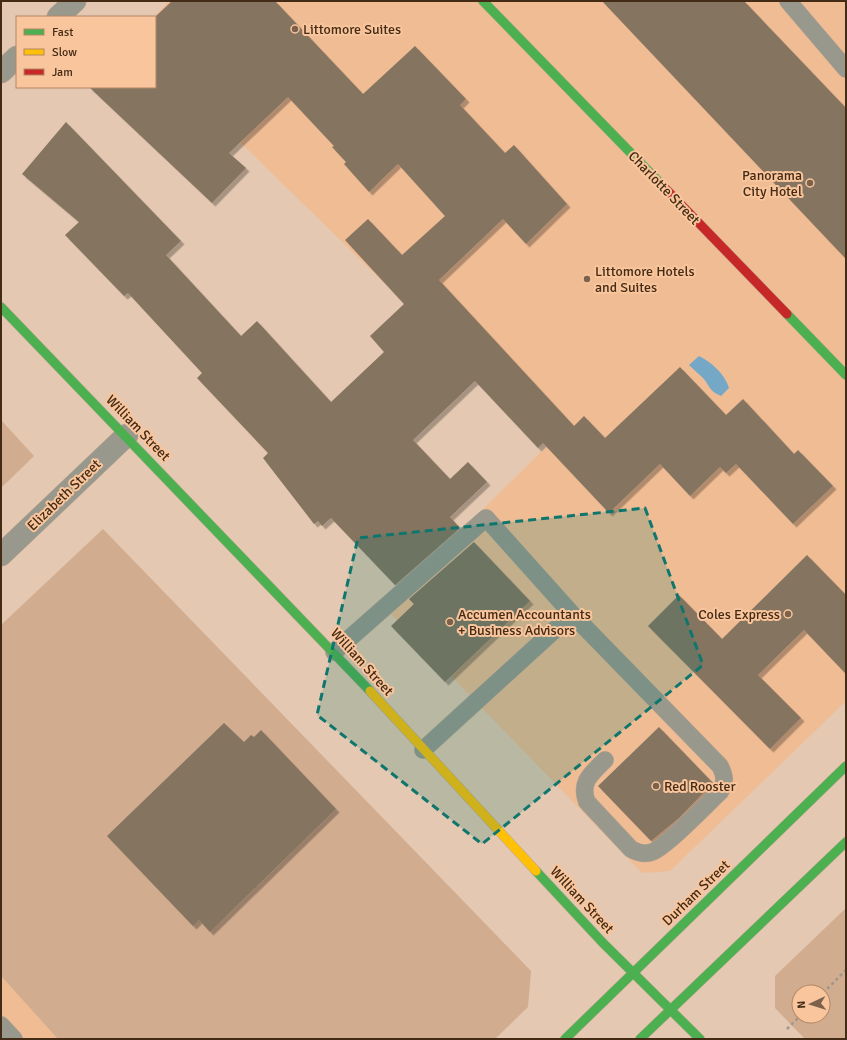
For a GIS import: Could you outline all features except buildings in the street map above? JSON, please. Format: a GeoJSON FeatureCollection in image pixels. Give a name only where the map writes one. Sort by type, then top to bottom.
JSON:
{"type":"FeatureCollection","features":[{"type":"Feature","properties":{"kind":"main road","name":"Charlotte Street"},"geometry":{"type":"LineString","coordinates":[[483,1],[846,375]]}},
{"type":"Feature","properties":{"kind":"main road","name":"William Street"},"geometry":{"type":"LineString","coordinates":[[1,307],[127,435],[334,652],[603,943],[672,1009],[700,1039]]}},
{"type":"Feature","properties":{"kind":"main road","name":"Durham Street"},"geometry":{"type":"LineString","coordinates":[[564,1039],[634,973],[846,766]]}},
{"type":"Feature","properties":{"kind":"main road"},"geometry":{"type":"LineString","coordinates":[[640,1039],[846,842]]}},
{"type":"Feature","properties":{"kind":"street"},"geometry":{"type":"LineString","coordinates":[[59,16],[75,1]]}},
{"type":"Feature","properties":{"kind":"street"},"geometry":{"type":"LineString","coordinates":[[1,72],[16,58]]}},
{"type":"Feature","properties":{"kind":"street","name":"Elizabeth Street"},"geometry":{"type":"LineString","coordinates":[[1,555],[127,435]]}},
{"type":"Feature","properties":{"kind":"lane"},"geometry":{"type":"LineString","coordinates":[[788,1],[846,69]]}},
{"type":"Feature","properties":{"kind":"lane"},"geometry":{"type":"LineString","coordinates":[[334,652],[486,518],[572,614],[720,766],[725,779],[720,792],[670,839],[659,849],[644,854],[631,849],[587,802],[584,796],[585,783],[588,777],[605,760]]}},
{"type":"Feature","properties":{"kind":"lane"},"geometry":{"type":"LineString","coordinates":[[423,750],[572,614]]}},
{"type":"Feature","properties":{"kind":"lane"},"geometry":{"type":"LineString","coordinates":[[1,1025],[14,1039]]}},
{"type":"Feature","properties":{"kind":"path"},"geometry":{"type":"LineString","coordinates":[[831,985],[846,970]]}},
{"type":"Feature","properties":{"kind":"path"},"geometry":{"type":"LineString","coordinates":[[787,1029],[792,1024]]}},
{"type":"Feature","properties":{"kind":"highlighted area"},"geometry":{"type":"Polygon","coordinates":[[[645,508],[703,665],[482,844],[317,715],[358,538],[645,508]]]}},
{"type":"Feature","properties":{"kind":"shaded area"},"geometry":{"type":"Polygon","coordinates":[[[169,1],[846,1],[846,701],[670,871],[642,873],[384,607],[549,444],[156,60],[155,16],[169,1]]]}},
{"type":"Feature","properties":{"kind":"shaded area"},"geometry":{"type":"Polygon","coordinates":[[[1,420],[34,456],[1,488],[1,420]]]}},
{"type":"Feature","properties":{"kind":"shaded area"},"geometry":{"type":"Polygon","coordinates":[[[103,529],[531,971],[528,1007],[495,1039],[58,1039],[1,976],[1,625],[103,529]]]}},
{"type":"Feature","properties":{"kind":"shaded area"},"geometry":{"type":"Polygon","coordinates":[[[846,908],[846,1039],[805,1039],[775,1008],[775,976],[846,908]]]}},
{"type":"Feature","properties":{"kind":"shaded area"},"geometry":{"type":"Polygon","coordinates":[[[1,976],[58,1039],[1,1039],[1,976]]]}},
{"type":"Feature","properties":{"kind":"water"},"geometry":{"type":"Polygon","coordinates":[[[699,356],[717,369],[727,383],[729,388],[721,396],[712,390],[703,378],[689,365],[699,356]]]}},
{"type":"Feature","properties":{"kind":"traffic: fast"},"geometry":{"type":"LineString","coordinates":[[483,1],[660,183]]}},
{"type":"Feature","properties":{"kind":"traffic: fast"},"geometry":{"type":"LineString","coordinates":[[1,307],[370,691]]}},
{"type":"Feature","properties":{"kind":"traffic: fast"},"geometry":{"type":"LineString","coordinates":[[787,314],[846,375]]}},
{"type":"Feature","properties":{"kind":"traffic: fast"},"geometry":{"type":"LineString","coordinates":[[565,1039],[846,766]]}},
{"type":"Feature","properties":{"kind":"traffic: fast"},"geometry":{"type":"LineString","coordinates":[[640,1039],[846,842]]}},
{"type":"Feature","properties":{"kind":"traffic: fast"},"geometry":{"type":"LineString","coordinates":[[536,871],[603,943],[700,1039]]}},
{"type":"Feature","properties":{"kind":"traffic: slow"},"geometry":{"type":"LineString","coordinates":[[370,691],[536,871]]}},
{"type":"Feature","properties":{"kind":"traffic: jam"},"geometry":{"type":"LineString","coordinates":[[660,183],[787,314]]}},
{"type":"Feature","properties":{"kind":"place","name":"Littomore Suites"},"geometry":{"type":"Point","coordinates":[295,29]}},
{"type":"Feature","properties":{"kind":"place","name":"Panorama City Hotel"},"geometry":{"type":"Point","coordinates":[810,183]}},
{"type":"Feature","properties":{"kind":"place","name":"Littomore Hotels and Suites"},"geometry":{"type":"Point","coordinates":[587,279]}},
{"type":"Feature","properties":{"kind":"place","name":"Coles Express"},"geometry":{"type":"Point","coordinates":[788,614]}},
{"type":"Feature","properties":{"kind":"place","name":"Accumen Accountants + Business Advisors"},"geometry":{"type":"Point","coordinates":[450,622]}},
{"type":"Feature","properties":{"kind":"place","name":"Red Rooster"},"geometry":{"type":"Point","coordinates":[656,786]}}]}
